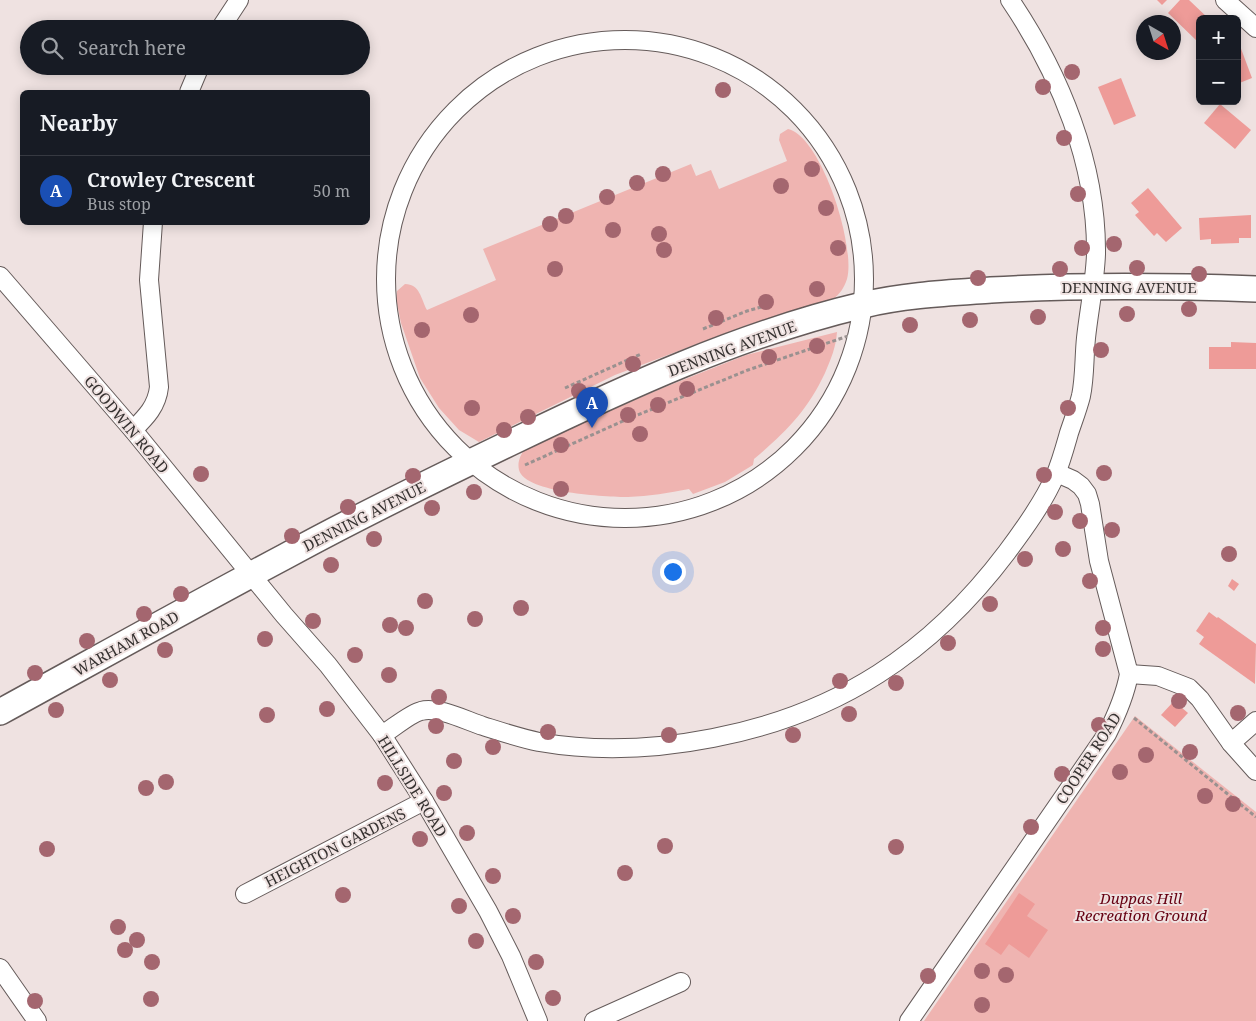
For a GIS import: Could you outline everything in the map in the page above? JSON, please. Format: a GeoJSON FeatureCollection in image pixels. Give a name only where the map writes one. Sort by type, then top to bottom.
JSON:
{"type":"FeatureCollection","features":[{"type":"Feature","properties":{"kind":"main road","name":"DENNING AVENUE"},"geometry":{"type":"LineString","coordinates":[[252,574],[387,503],[574,412],[744,340],[865,304],[975,291],[1094,286],[1256,289]]}},
{"type":"Feature","properties":{"kind":"main road","name":"WARHAM ROAD"},"geometry":{"type":"LineString","coordinates":[[0,712],[252,574]]}},
{"type":"Feature","properties":{"kind":"street"},"geometry":{"type":"LineString","coordinates":[[226,20],[239,0]]}},
{"type":"Feature","properties":{"kind":"street"},"geometry":{"type":"LineString","coordinates":[[382,734],[421,710],[440,712],[539,742],[599,748],[674,745],[755,729],[818,707],[867,681],[914,650],[940,628],[985,580],[1034,513],[1057,473],[1081,395],[1086,340],[1094,286],[1096,252],[1088,176],[1066,103],[1030,32],[1010,0]]}},
{"type":"Feature","properties":{"kind":"street"},"geometry":{"type":"LineString","coordinates":[[1225,0],[1256,28]]}},
{"type":"Feature","properties":{"kind":"street"},"geometry":{"type":"LineString","coordinates":[[615,39],[667,43],[714,58],[757,82],[800,116],[826,149],[844,186],[857,233],[865,282],[865,304],[861,331],[851,370],[832,408],[797,451],[754,485],[719,503],[642,520],[600,518],[563,510],[519,492],[476,460],[427,412],[396,354],[386,315],[382,286],[384,247],[396,202],[418,158],[445,119],[482,86],[525,59],[567,45],[615,39]]}},
{"type":"Feature","properties":{"kind":"street"},"geometry":{"type":"LineString","coordinates":[[190,90],[196,75]]}},
{"type":"Feature","properties":{"kind":"street"},"geometry":{"type":"LineString","coordinates":[[133,430],[154,406],[159,387],[149,280],[153,225]]}},
{"type":"Feature","properties":{"kind":"street","name":"GOODWIN ROAD"},"geometry":{"type":"LineString","coordinates":[[0,276],[133,430],[252,574]]}},
{"type":"Feature","properties":{"kind":"street","name":"COOPER ROAD"},"geometry":{"type":"LineString","coordinates":[[909,1021],[1107,734],[1121,708],[1129,674],[1099,561],[1090,504],[1087,494],[1073,480],[1057,473]]}},
{"type":"Feature","properties":{"kind":"street","name":"HILLSIDE ROAD"},"geometry":{"type":"LineString","coordinates":[[252,574],[284,615],[328,665],[382,734],[424,801],[488,911],[511,956],[538,1021]]}},
{"type":"Feature","properties":{"kind":"street"},"geometry":{"type":"LineString","coordinates":[[1129,674],[1158,676],[1189,688],[1200,699],[1231,743],[1256,771]]}},
{"type":"Feature","properties":{"kind":"street"},"geometry":{"type":"LineString","coordinates":[[1231,743],[1256,721]]}},
{"type":"Feature","properties":{"kind":"street","name":"HEIGHTON GARDENS"},"geometry":{"type":"LineString","coordinates":[[245,894],[424,801]]}},
{"type":"Feature","properties":{"kind":"street"},"geometry":{"type":"LineString","coordinates":[[0,968],[37,1021]]}},
{"type":"Feature","properties":{"kind":"street"},"geometry":{"type":"LineString","coordinates":[[594,1021],[681,982]]}},
{"type":"Feature","properties":{"kind":"path"},"geometry":{"type":"LineString","coordinates":[[498,476],[623,421],[748,370],[861,331]]}},
{"type":"Feature","properties":{"kind":"path"},"geometry":{"type":"LineString","coordinates":[[1121,708],[1256,817]]}},
{"type":"Feature","properties":{"kind":"green space"},"geometry":{"type":"Polygon","coordinates":[[[788,129],[801,136],[813,151],[834,195],[841,220],[846,243],[847,279],[841,291],[832,300],[747,325],[615,375],[479,442],[459,430],[439,408],[420,378],[401,323],[396,299],[397,291],[405,284],[417,289],[427,310],[496,280],[483,249],[691,164],[696,176],[711,170],[719,189],[787,161],[779,140],[780,134],[788,129]]]}},
{"type":"Feature","properties":{"kind":"green space"},"geometry":{"type":"Polygon","coordinates":[[[837,332],[834,348],[825,373],[803,410],[776,440],[754,459],[753,465],[725,482],[693,494],[689,489],[636,497],[603,496],[551,489],[525,478],[519,470],[519,461],[525,448],[660,389],[746,355],[837,332]]]}},
{"type":"Feature","properties":{"kind":"green space","name":"Duppas Hill Recreation Ground"},"geometry":{"type":"Polygon","coordinates":[[[1135,716],[1256,812],[1256,1021],[924,1021],[1135,716]]]}},
{"type":"Feature","properties":{"kind":"building"},"geometry":{"type":"Polygon","coordinates":[[[1157,0],[1167,0],[1162,5],[1157,0]]]}},
{"type":"Feature","properties":{"kind":"building"},"geometry":{"type":"Polygon","coordinates":[[[1180,0],[1189,0],[1205,15],[1196,15],[1196,40],[1181,26],[1181,15],[1170,15],[1168,13],[1180,0]]]}},
{"type":"Feature","properties":{"kind":"building"},"geometry":{"type":"Polygon","coordinates":[[[1241,49],[1252,78],[1241,82],[1241,49]]]}},
{"type":"Feature","properties":{"kind":"building"},"geometry":{"type":"Polygon","coordinates":[[[1121,78],[1136,116],[1114,125],[1098,87],[1121,78]]]}},
{"type":"Feature","properties":{"kind":"building"},"geometry":{"type":"Polygon","coordinates":[[[1221,105],[1251,130],[1235,149],[1204,123],[1221,105]]]}},
{"type":"Feature","properties":{"kind":"building"},"geometry":{"type":"Polygon","coordinates":[[[1148,188],[1182,228],[1166,242],[1157,233],[1154,236],[1135,215],[1139,212],[1131,203],[1148,188]]]}},
{"type":"Feature","properties":{"kind":"building"},"geometry":{"type":"Polygon","coordinates":[[[1251,215],[1251,238],[1239,238],[1239,243],[1211,244],[1211,239],[1200,240],[1199,218],[1251,215]]]}},
{"type":"Feature","properties":{"kind":"building"},"geometry":{"type":"Polygon","coordinates":[[[1231,342],[1256,343],[1256,369],[1209,369],[1209,347],[1231,347],[1231,342]]]}},
{"type":"Feature","properties":{"kind":"building"},"geometry":{"type":"Polygon","coordinates":[[[1232,579],[1239,584],[1234,591],[1228,586],[1232,579]]]}},
{"type":"Feature","properties":{"kind":"building"},"geometry":{"type":"Polygon","coordinates":[[[1209,612],[1256,644],[1255,684],[1199,644],[1204,637],[1196,631],[1209,612]]]}},
{"type":"Feature","properties":{"kind":"building"},"geometry":{"type":"Polygon","coordinates":[[[1174,701],[1188,713],[1175,727],[1161,715],[1174,701]]]}},
{"type":"Feature","properties":{"kind":"building"},"geometry":{"type":"Polygon","coordinates":[[[1019,893],[1035,904],[1027,916],[1048,930],[1029,958],[1009,944],[1001,955],[985,944],[1019,893]]]}},
{"type":"Feature","properties":{"kind":"place","name":"Crowley Crescent"},"geometry":{"type":"Point","coordinates":[592,428]}}]}
